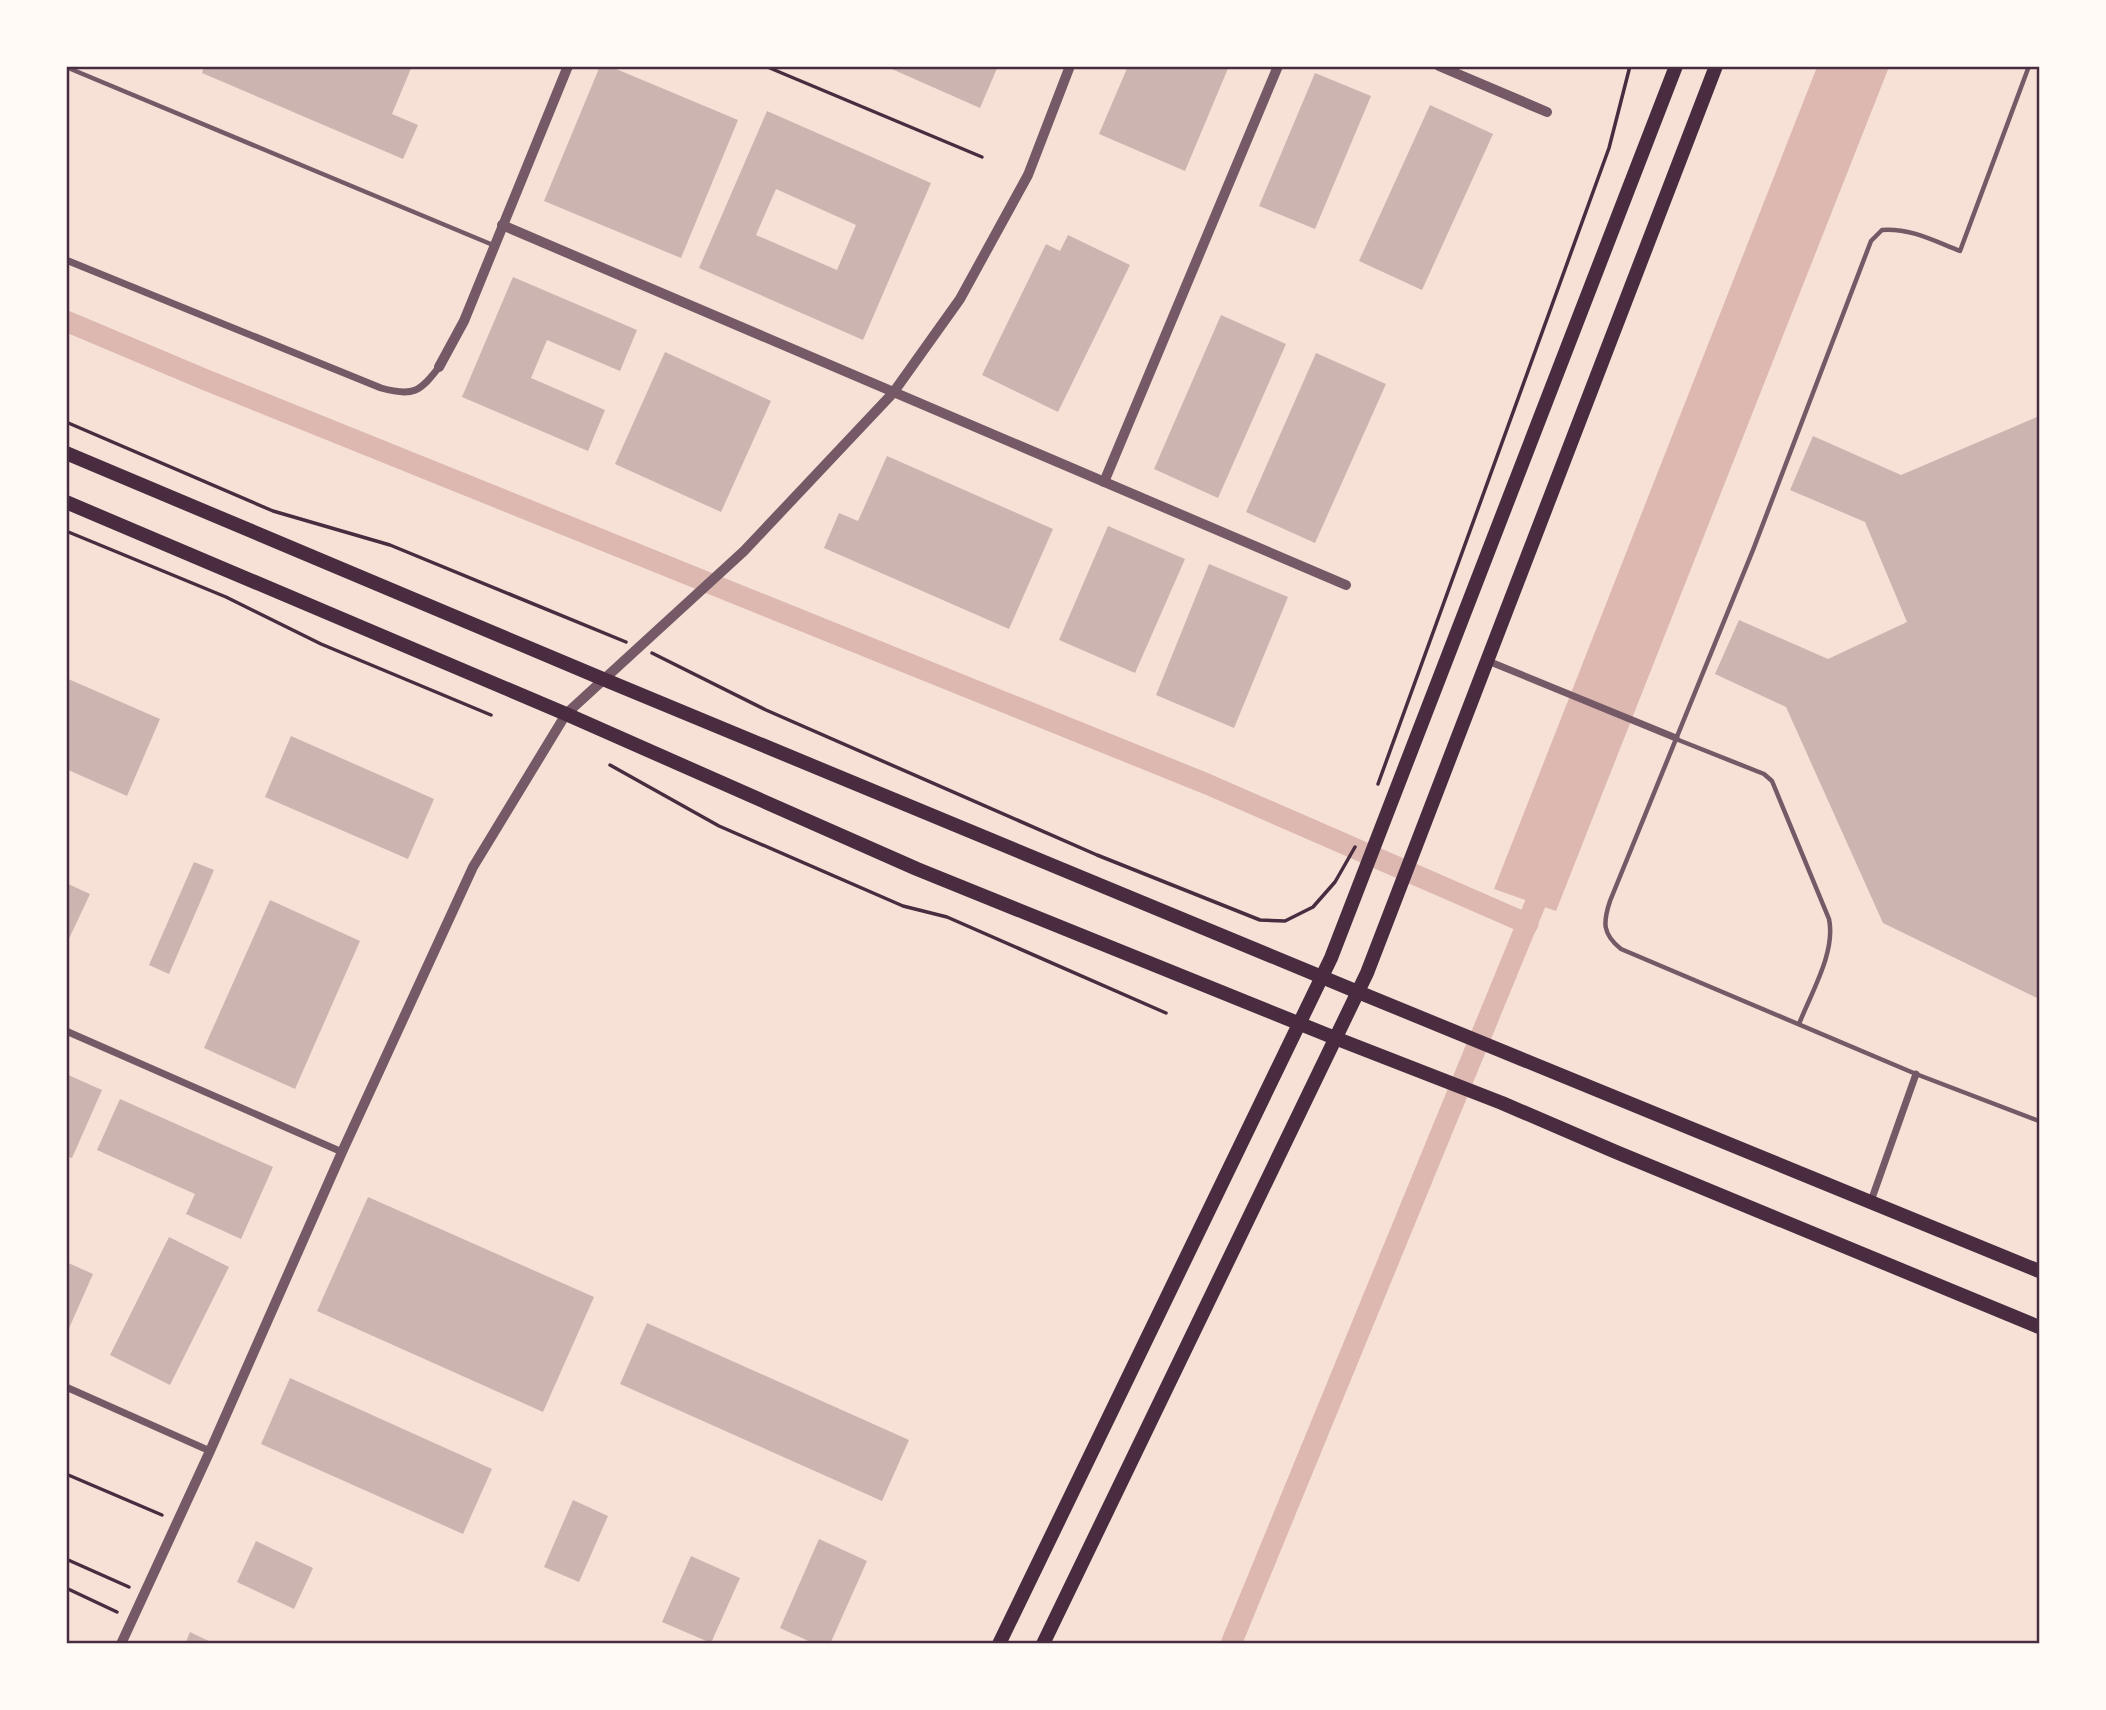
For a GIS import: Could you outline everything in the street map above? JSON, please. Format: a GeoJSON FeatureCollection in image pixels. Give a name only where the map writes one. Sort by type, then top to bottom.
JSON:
{"type":"FeatureCollection","features":[{"type":"Feature","properties":{"kind":"main road"},"geometry":{"type":"LineString","coordinates":[[999,1643],[1322,976],[1379,836],[1676,66]]}},
{"type":"Feature","properties":{"kind":"main road"},"geometry":{"type":"LineString","coordinates":[[1044,1643],[1358,992],[1716,66]]}},
{"type":"Feature","properties":{"kind":"main road"},"geometry":{"type":"LineString","coordinates":[[66,453],[603,679],[2039,1271]]}},
{"type":"Feature","properties":{"kind":"main road"},"geometry":{"type":"LineString","coordinates":[[66,502],[566,713],[917,869],[1502,1103],[2039,1327]]}},
{"type":"Feature","properties":{"kind":"street"},"geometry":{"type":"LineString","coordinates":[[66,260],[381,388],[402,394],[417,391],[439,367],[464,321],[568,66]]}},
{"type":"Feature","properties":{"kind":"street"},"geometry":{"type":"LineString","coordinates":[[121,1643],[473,867],[566,713],[744,551],[893,393],[960,299],[1016,198],[1028,175],[1070,66]]}},
{"type":"Feature","properties":{"kind":"street"},"geometry":{"type":"LineString","coordinates":[[1104,482],[1278,66]]}},
{"type":"Feature","properties":{"kind":"street"},"geometry":{"type":"LineString","coordinates":[[1439,66],[1547,112]]}},
{"type":"Feature","properties":{"kind":"street"},"geometry":{"type":"LineString","coordinates":[[502,225],[1346,584]]}},
{"type":"Feature","properties":{"kind":"street"},"geometry":{"type":"LineString","coordinates":[[1488,661],[1676,738]]}},
{"type":"Feature","properties":{"kind":"street"},"geometry":{"type":"LineString","coordinates":[[66,1031],[342,1152]]}},
{"type":"Feature","properties":{"kind":"street"},"geometry":{"type":"LineString","coordinates":[[1871,1201],[1916,1074]]}},
{"type":"Feature","properties":{"kind":"street"},"geometry":{"type":"LineString","coordinates":[[66,1387],[210,1451]]}},
{"type":"Feature","properties":{"kind":"lane"},"geometry":{"type":"LineString","coordinates":[[2029,66],[1960,251],[1910,231],[1896,229],[1882,230],[1871,241],[1753,550],[1610,901],[1605,928],[1611,941],[1621,949],[1916,1074],[2039,1121]]}},
{"type":"Feature","properties":{"kind":"lane"},"geometry":{"type":"LineString","coordinates":[[66,67],[494,246]]}},
{"type":"Feature","properties":{"kind":"lane"},"geometry":{"type":"LineString","coordinates":[[1676,738],[1764,774],[1772,781],[1829,919],[1831,930],[1829,949],[1799,1024]]}},
{"type":"Feature","properties":{"kind":"path"},"geometry":{"type":"LineString","coordinates":[[765,66],[982,157]]}},
{"type":"Feature","properties":{"kind":"path"},"geometry":{"type":"LineString","coordinates":[[1377,789],[1609,148],[1630,66]]}},
{"type":"Feature","properties":{"kind":"path"},"geometry":{"type":"LineString","coordinates":[[66,422],[273,511],[390,545],[638,646],[791,722],[1097,855],[1260,920],[1285,921],[1313,906],[1335,882],[1358,841]]}},
{"type":"Feature","properties":{"kind":"path"},"geometry":{"type":"LineString","coordinates":[[66,531],[226,597],[321,644],[491,715]]}},
{"type":"Feature","properties":{"kind":"path"},"geometry":{"type":"LineString","coordinates":[[610,765],[719,826],[903,906],[947,917],[1166,1013]]}},
{"type":"Feature","properties":{"kind":"path"},"geometry":{"type":"LineString","coordinates":[[66,1474],[162,1516]]}},
{"type":"Feature","properties":{"kind":"path"},"geometry":{"type":"LineString","coordinates":[[66,1559],[129,1587]]}},
{"type":"Feature","properties":{"kind":"path"},"geometry":{"type":"LineString","coordinates":[[66,1588],[117,1612]]}},
{"type":"Feature","properties":{"kind":"shaded area"},"geometry":{"type":"Polygon","coordinates":[[[1817,67],[1889,67],[1556,911],[1494,889],[1817,67]]]}},
{"type":"Feature","properties":{"kind":"building"},"geometry":{"type":"Polygon","coordinates":[[[204,66],[412,66],[392,114],[418,125],[403,159],[202,73],[204,66]]]}},
{"type":"Feature","properties":{"kind":"building"},"geometry":{"type":"Polygon","coordinates":[[[600,66],[609,66],[738,120],[681,258],[544,201],[600,66]]]}},
{"type":"Feature","properties":{"kind":"building"},"geometry":{"type":"Polygon","coordinates":[[[885,66],[998,66],[980,108],[885,66]]]}},
{"type":"Feature","properties":{"kind":"building"},"geometry":{"type":"Polygon","coordinates":[[[1128,66],[1229,66],[1185,171],[1099,134],[1128,66]]]}},
{"type":"Feature","properties":{"kind":"building"},"geometry":{"type":"Polygon","coordinates":[[[1315,73],[1371,96],[1315,229],[1259,206],[1315,73]]]}},
{"type":"Feature","properties":{"kind":"building"},"geometry":{"type":"Polygon","coordinates":[[[1430,105],[1493,134],[1422,290],[1359,261],[1430,105]]]}},
{"type":"Feature","properties":{"kind":"building"},"geometry":{"type":"Polygon","coordinates":[[[767,111],[931,183],[863,340],[699,268],[767,111]],[[776,189],[756,235],[837,270],[856,225],[776,189]]]}},
{"type":"Feature","properties":{"kind":"building"},"geometry":{"type":"Polygon","coordinates":[[[1068,235],[1130,265],[1058,412],[982,375],[1046,244],[1060,251],[1068,235]]]}},
{"type":"Feature","properties":{"kind":"building"},"geometry":{"type":"Polygon","coordinates":[[[513,277],[637,330],[620,371],[547,340],[531,378],[605,410],[588,451],[462,397],[513,277]]]}},
{"type":"Feature","properties":{"kind":"building"},"geometry":{"type":"Polygon","coordinates":[[[1221,315],[1286,344],[1218,498],[1154,469],[1221,315]]]}},
{"type":"Feature","properties":{"kind":"building"},"geometry":{"type":"Polygon","coordinates":[[[665,352],[771,401],[721,512],[615,464],[665,352]]]}},
{"type":"Feature","properties":{"kind":"building"},"geometry":{"type":"Polygon","coordinates":[[[1316,353],[1386,384],[1315,543],[1246,512],[1316,353]]]}},
{"type":"Feature","properties":{"kind":"building"},"geometry":{"type":"Polygon","coordinates":[[[2039,416],[2039,999],[1883,923],[1786,707],[1715,674],[1739,620],[1828,659],[1907,622],[1865,522],[1790,490],[1813,436],[1901,475],[2039,416]]]}},
{"type":"Feature","properties":{"kind":"building"},"geometry":{"type":"Polygon","coordinates":[[[887,456],[1053,529],[1009,629],[824,548],[839,513],[858,521],[887,456]]]}},
{"type":"Feature","properties":{"kind":"building"},"geometry":{"type":"Polygon","coordinates":[[[1108,526],[1185,559],[1135,673],[1059,640],[1108,526]]]}},
{"type":"Feature","properties":{"kind":"building"},"geometry":{"type":"Polygon","coordinates":[[[1209,564],[1288,597],[1234,728],[1156,695],[1209,564]]]}},
{"type":"Feature","properties":{"kind":"building"},"geometry":{"type":"Polygon","coordinates":[[[66,678],[160,719],[127,796],[66,769],[66,678]]]}},
{"type":"Feature","properties":{"kind":"building"},"geometry":{"type":"Polygon","coordinates":[[[291,736],[434,799],[408,859],[265,797],[291,736]]]}},
{"type":"Feature","properties":{"kind":"building"},"geometry":{"type":"Polygon","coordinates":[[[194,862],[214,870],[169,974],[149,965],[194,862]]]}},
{"type":"Feature","properties":{"kind":"building"},"geometry":{"type":"Polygon","coordinates":[[[66,883],[90,894],[66,945],[66,883]]]}},
{"type":"Feature","properties":{"kind":"building"},"geometry":{"type":"Polygon","coordinates":[[[270,900],[360,941],[295,1089],[204,1048],[270,900]]]}},
{"type":"Feature","properties":{"kind":"building"},"geometry":{"type":"Polygon","coordinates":[[[66,1074],[102,1090],[72,1158],[66,1156],[66,1074]]]}},
{"type":"Feature","properties":{"kind":"building"},"geometry":{"type":"Polygon","coordinates":[[[120,1099],[273,1167],[241,1239],[186,1214],[195,1194],[97,1150],[120,1099]]]}},
{"type":"Feature","properties":{"kind":"building"},"geometry":{"type":"Polygon","coordinates":[[[368,1197],[594,1297],[543,1412],[317,1311],[368,1197]]]}},
{"type":"Feature","properties":{"kind":"building"},"geometry":{"type":"Polygon","coordinates":[[[169,1237],[229,1267],[170,1385],[110,1355],[169,1237]]]}},
{"type":"Feature","properties":{"kind":"building"},"geometry":{"type":"Polygon","coordinates":[[[66,1262],[93,1274],[66,1335],[66,1262]]]}},
{"type":"Feature","properties":{"kind":"building"},"geometry":{"type":"Polygon","coordinates":[[[647,1323],[909,1440],[882,1501],[620,1384],[647,1323]]]}},
{"type":"Feature","properties":{"kind":"building"},"geometry":{"type":"Polygon","coordinates":[[[290,1378],[492,1469],[463,1534],[261,1444],[290,1378]]]}},
{"type":"Feature","properties":{"kind":"building"},"geometry":{"type":"Polygon","coordinates":[[[573,1500],[608,1516],[579,1582],[544,1567],[573,1500]]]}},
{"type":"Feature","properties":{"kind":"building"},"geometry":{"type":"Polygon","coordinates":[[[819,1539],[867,1561],[830,1644],[815,1644],[780,1628],[819,1539]]]}},
{"type":"Feature","properties":{"kind":"building"},"geometry":{"type":"Polygon","coordinates":[[[256,1541],[313,1568],[294,1609],[237,1582],[256,1541]]]}},
{"type":"Feature","properties":{"kind":"building"},"geometry":{"type":"Polygon","coordinates":[[[691,1556],[740,1578],[711,1643],[662,1622],[691,1556]]]}},
{"type":"Feature","properties":{"kind":"building"},"geometry":{"type":"Polygon","coordinates":[[[190,1632],[215,1644],[185,1644],[190,1632]]]}},
{"type":"Feature","properties":{"kind":"waterway"},"geometry":{"type":"LineString","coordinates":[[66,321],[1207,784],[1528,924]]}},
{"type":"Feature","properties":{"kind":"waterway"},"geometry":{"type":"LineString","coordinates":[[1231,1644],[1545,880]]}}]}
